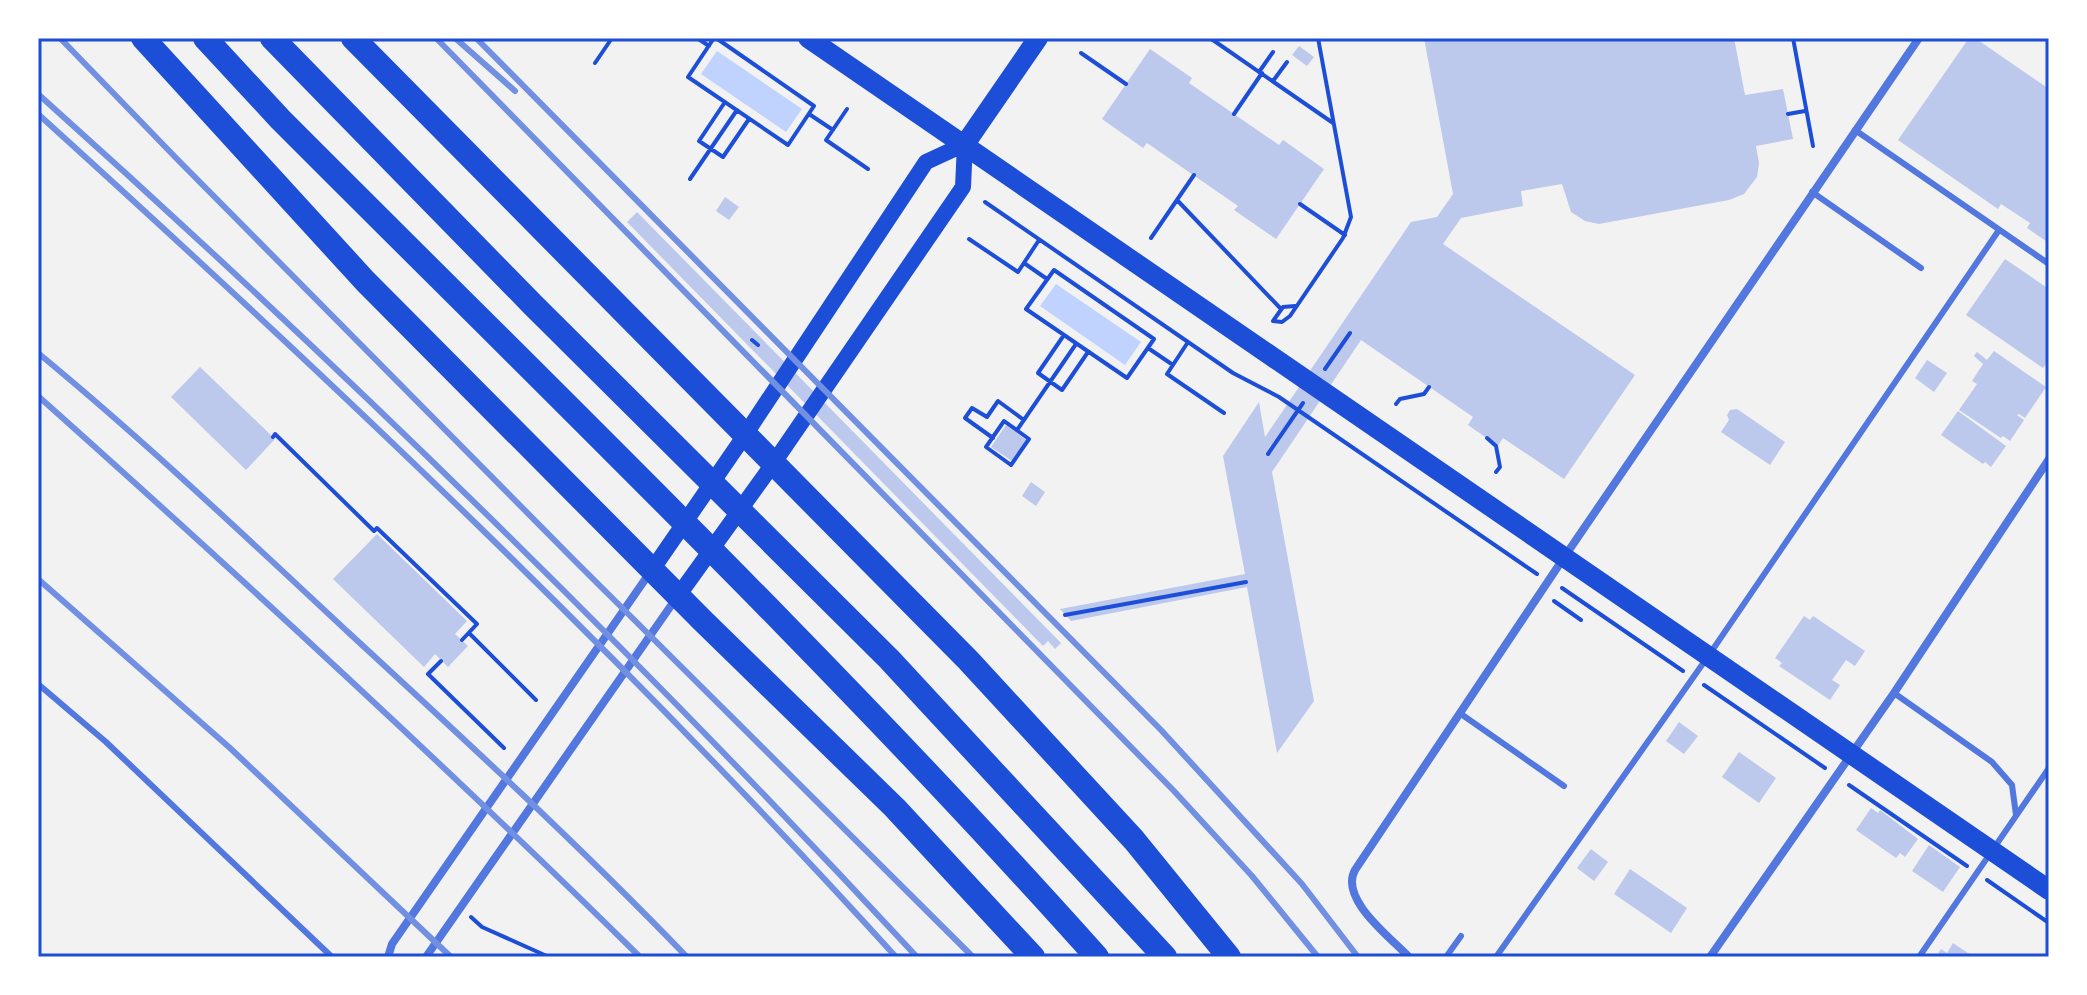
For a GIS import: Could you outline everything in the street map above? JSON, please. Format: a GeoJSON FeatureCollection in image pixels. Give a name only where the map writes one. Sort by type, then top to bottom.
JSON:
{"type":"FeatureCollection","features":[{"type":"Feature","properties":{"kind":"highway"},"geometry":{"type":"LineString","coordinates":[[143,38],[365,281],[678,596],[895,808],[1033,957]]}},
{"type":"Feature","properties":{"kind":"highway"},"geometry":{"type":"LineString","coordinates":[[205,38],[280,119],[854,695],[984,831],[1097,957]]}},
{"type":"Feature","properties":{"kind":"highway"},"geometry":{"type":"LineString","coordinates":[[272,38],[532,304],[889,659],[1165,957]]}},
{"type":"Feature","properties":{"kind":"highway"},"geometry":{"type":"LineString","coordinates":[[353,38],[968,660],[1134,840],[1229,957]]}},
{"type":"Feature","properties":{"kind":"main road"},"geometry":{"type":"LineString","coordinates":[[808,38],[2049,890]]}},
{"type":"Feature","properties":{"kind":"main road"},"geometry":{"type":"LineString","coordinates":[[652,570],[926,162],[965,144],[1038,38]]}},
{"type":"Feature","properties":{"kind":"main road"},"geometry":{"type":"LineString","coordinates":[[678,596],[773,464],[963,187],[965,144]]}},
{"type":"Feature","properties":{"kind":"street"},"geometry":{"type":"LineString","coordinates":[[1409,957],[1355,899],[1350,881],[1355,870],[1919,38]]}},
{"type":"Feature","properties":{"kind":"street"},"geometry":{"type":"LineString","coordinates":[[1710,957],[1894,693],[2049,459]]}},
{"type":"Feature","properties":{"kind":"street"},"geometry":{"type":"LineString","coordinates":[[388,957],[400,932],[652,570]]}},
{"type":"Feature","properties":{"kind":"street"},"geometry":{"type":"LineString","coordinates":[[426,957],[678,596]]}},
{"type":"Feature","properties":{"kind":"lane"},"geometry":{"type":"LineString","coordinates":[[1854,130],[2049,264]]}},
{"type":"Feature","properties":{"kind":"lane"},"geometry":{"type":"LineString","coordinates":[[1812,192],[1921,268]]}},
{"type":"Feature","properties":{"kind":"lane"},"geometry":{"type":"LineString","coordinates":[[1496,957],[1709,655],[1999,230]]}},
{"type":"Feature","properties":{"kind":"lane"},"geometry":{"type":"LineString","coordinates":[[38,684],[106,742],[332,957]]}},
{"type":"Feature","properties":{"kind":"lane"},"geometry":{"type":"LineString","coordinates":[[1894,693],[1992,762],[2012,785],[2016,815]]}},
{"type":"Feature","properties":{"kind":"lane"},"geometry":{"type":"LineString","coordinates":[[1461,714],[1564,786]]}},
{"type":"Feature","properties":{"kind":"lane"},"geometry":{"type":"LineString","coordinates":[[1919,957],[2049,768]]}},
{"type":"Feature","properties":{"kind":"lane"},"geometry":{"type":"LineString","coordinates":[[1446,957],[1461,936]]}},
{"type":"Feature","properties":{"kind":"path"},"geometry":{"type":"LineString","coordinates":[[595,63],[612,38]]}},
{"type":"Feature","properties":{"kind":"path"},"geometry":{"type":"LineString","coordinates":[[697,38],[709,46]]}},
{"type":"Feature","properties":{"kind":"path"},"geometry":{"type":"LineString","coordinates":[[715,38],[814,106],[788,145],[688,77],[715,38]]}},
{"type":"Feature","properties":{"kind":"path"},"geometry":{"type":"LineString","coordinates":[[1210,38],[1335,124]]}},
{"type":"Feature","properties":{"kind":"path"},"geometry":{"type":"LineString","coordinates":[[1297,306],[1281,309],[1273,321],[1287,320],[1297,306],[1345,235],[1352,208],[1318,38]]}},
{"type":"Feature","properties":{"kind":"path"},"geometry":{"type":"LineString","coordinates":[[1793,38],[1813,146]]}},
{"type":"Feature","properties":{"kind":"path"},"geometry":{"type":"LineString","coordinates":[[1234,114],[1273,52]]}},
{"type":"Feature","properties":{"kind":"path"},"geometry":{"type":"LineString","coordinates":[[1081,53],[1126,84]]}},
{"type":"Feature","properties":{"kind":"path"},"geometry":{"type":"LineString","coordinates":[[1273,81],[1287,62]]}},
{"type":"Feature","properties":{"kind":"path"},"geometry":{"type":"LineString","coordinates":[[725,102],[699,141],[710,149],[723,157],[749,119]]}},
{"type":"Feature","properties":{"kind":"path"},"geometry":{"type":"LineString","coordinates":[[847,109],[826,140],[868,169]]}},
{"type":"Feature","properties":{"kind":"path"},"geometry":{"type":"LineString","coordinates":[[690,179],[737,110]]}},
{"type":"Feature","properties":{"kind":"path"},"geometry":{"type":"LineString","coordinates":[[1788,114],[1806,111]]}},
{"type":"Feature","properties":{"kind":"path"},"geometry":{"type":"LineString","coordinates":[[809,114],[833,130]]}},
{"type":"Feature","properties":{"kind":"path"},"geometry":{"type":"LineString","coordinates":[[1151,238],[1194,175]]}},
{"type":"Feature","properties":{"kind":"path"},"geometry":{"type":"LineString","coordinates":[[1177,200],[1281,309]]}},
{"type":"Feature","properties":{"kind":"path"},"geometry":{"type":"LineString","coordinates":[[985,202],[1233,373],[1279,397],[1531,570]]}},
{"type":"Feature","properties":{"kind":"path"},"geometry":{"type":"LineString","coordinates":[[1300,204],[1345,235]]}},
{"type":"Feature","properties":{"kind":"path"},"geometry":{"type":"LineString","coordinates":[[969,239],[1018,272],[1039,240]]}},
{"type":"Feature","properties":{"kind":"path"},"geometry":{"type":"LineString","coordinates":[[1024,263],[1047,279]]}},
{"type":"Feature","properties":{"kind":"path"},"geometry":{"type":"LineString","coordinates":[[1054,270],[1154,339],[1127,378],[1026,309],[1047,279],[1054,270]]}},
{"type":"Feature","properties":{"kind":"path"},"geometry":{"type":"LineString","coordinates":[[1064,335],[1038,373],[1062,390],[1088,352]]}},
{"type":"Feature","properties":{"kind":"path"},"geometry":{"type":"LineString","coordinates":[[752,340],[758,345]]}},
{"type":"Feature","properties":{"kind":"path"},"geometry":{"type":"LineString","coordinates":[[1188,342],[1167,374],[1224,413]]}},
{"type":"Feature","properties":{"kind":"path"},"geometry":{"type":"LineString","coordinates":[[1017,430],[1076,344]]}},
{"type":"Feature","properties":{"kind":"path"},"geometry":{"type":"LineString","coordinates":[[1148,347],[1173,365]]}},
{"type":"Feature","properties":{"kind":"path"},"geometry":{"type":"LineString","coordinates":[[1396,404],[1400,399],[1424,394],[1429,387]]}},
{"type":"Feature","properties":{"kind":"path"},"geometry":{"type":"LineString","coordinates":[[993,438],[965,418],[972,408],[987,417],[998,401],[1024,420]]}},
{"type":"Feature","properties":{"kind":"path"},"geometry":{"type":"LineString","coordinates":[[1004,421],[1029,439],[1011,465],[986,447],[993,438],[1004,421]]}},
{"type":"Feature","properties":{"kind":"path"},"geometry":{"type":"LineString","coordinates":[[273,437],[275,434],[374,531],[377,528],[477,624],[462,640]]}},
{"type":"Feature","properties":{"kind":"path"},"geometry":{"type":"LineString","coordinates":[[1487,438],[1496,446],[1500,467],[1496,472]]}},
{"type":"Feature","properties":{"kind":"path"},"geometry":{"type":"LineString","coordinates":[[1065,615],[1246,582]]}},
{"type":"Feature","properties":{"kind":"path"},"geometry":{"type":"LineString","coordinates":[[1541,592],[1581,620]]}},
{"type":"Feature","properties":{"kind":"path"},"geometry":{"type":"LineString","coordinates":[[469,633],[536,700]]}},
{"type":"Feature","properties":{"kind":"path"},"geometry":{"type":"LineString","coordinates":[[441,661],[428,674],[504,748]]}},
{"type":"Feature","properties":{"kind":"path"},"geometry":{"type":"LineString","coordinates":[[1849,785],[2049,923]]}},
{"type":"Feature","properties":{"kind":"path"},"geometry":{"type":"LineString","coordinates":[[460,907],[482,927],[549,957]]}},
{"type":"Feature","properties":{"kind":"water"},"geometry":{"type":"Polygon","coordinates":[[[717,51],[802,109],[786,132],[701,74],[717,51]]]}},
{"type":"Feature","properties":{"kind":"water"},"geometry":{"type":"Polygon","coordinates":[[[1056,284],[1141,342],[1125,365],[1040,306],[1056,284]]]}},
{"type":"Feature","properties":{"kind":"building"},"geometry":{"type":"Polygon","coordinates":[[[1424,38],[1734,38],[1745,95],[1783,89],[1793,139],[1756,146],[1759,163],[1757,177],[1744,194],[1729,200],[1599,224],[1585,221],[1571,212],[1562,184],[1521,191],[1523,206],[1461,218],[1443,244],[1635,375],[1564,479],[1503,438],[1498,446],[1468,425],[1473,417],[1361,340],[1272,472],[1314,701],[1277,753],[1247,587],[1071,621],[1060,609],[1245,574],[1223,456],[1259,402],[1265,437],[1411,222],[1437,217],[1453,194],[1424,38]]]}},
{"type":"Feature","properties":{"kind":"building"},"geometry":{"type":"Polygon","coordinates":[[[1969,38],[1975,38],[2049,89],[2049,243],[2027,228],[2030,223],[2001,204],[1998,209],[1898,140],[1969,38]]]}},
{"type":"Feature","properties":{"kind":"building"},"geometry":{"type":"Polygon","coordinates":[[[1299,46],[1314,57],[1307,66],[1292,55],[1299,46]]]}},
{"type":"Feature","properties":{"kind":"building"},"geometry":{"type":"Polygon","coordinates":[[[1150,49],[1192,78],[1189,83],[1279,145],[1283,140],[1324,169],[1276,239],[1234,210],[1238,206],[1147,143],[1143,148],[1102,119],[1150,49]]]}},
{"type":"Feature","properties":{"kind":"building"},"geometry":{"type":"Polygon","coordinates":[[[725,197],[739,207],[729,220],[716,211],[725,197]]]}},
{"type":"Feature","properties":{"kind":"building"},"geometry":{"type":"Polygon","coordinates":[[[637,212],[1061,643],[1055,649],[1048,641],[1043,646],[627,222],[637,212]]]}},
{"type":"Feature","properties":{"kind":"building"},"geometry":{"type":"Polygon","coordinates":[[[2005,259],[2049,289],[2049,360],[2043,368],[1966,315],[2005,259]]]}},
{"type":"Feature","properties":{"kind":"building"},"geometry":{"type":"Polygon","coordinates":[[[1994,351],[2046,387],[2025,418],[2017,415],[2024,420],[2010,441],[1959,410],[1977,384],[1972,381],[1983,364],[1974,356],[1977,352],[1987,360],[1994,351]]]}},
{"type":"Feature","properties":{"kind":"building"},"geometry":{"type":"Polygon","coordinates":[[[1927,360],[1947,373],[1934,392],[1915,378],[1927,360]]]}},
{"type":"Feature","properties":{"kind":"building"},"geometry":{"type":"Polygon","coordinates":[[[200,367],[275,439],[246,470],[171,397],[200,367]]]}},
{"type":"Feature","properties":{"kind":"building"},"geometry":{"type":"Polygon","coordinates":[[[1737,409],[1785,442],[1770,465],[1721,432],[1729,420],[1727,415],[1730,410],[1737,409]]]}},
{"type":"Feature","properties":{"kind":"building"},"geometry":{"type":"Polygon","coordinates":[[[1958,411],[2006,446],[1991,467],[1941,435],[1958,411]]]}},
{"type":"Feature","properties":{"kind":"building"},"geometry":{"type":"Polygon","coordinates":[[[1006,425],[1026,440],[1012,461],[991,447],[1006,425]]]}},
{"type":"Feature","properties":{"kind":"building"},"geometry":{"type":"Polygon","coordinates":[[[1031,482],[1045,492],[1036,506],[1022,496],[1031,482]]]}},
{"type":"Feature","properties":{"kind":"building"},"geometry":{"type":"Polygon","coordinates":[[[377,534],[467,621],[455,634],[468,646],[448,667],[435,654],[424,667],[333,579],[377,534]]]}},
{"type":"Feature","properties":{"kind":"building"},"geometry":{"type":"Polygon","coordinates":[[[1804,616],[1810,620],[1813,616],[1865,651],[1855,666],[1846,660],[1832,680],[1840,685],[1830,700],[1779,666],[1782,663],[1775,658],[1804,616]]]}},
{"type":"Feature","properties":{"kind":"building"},"geometry":{"type":"Polygon","coordinates":[[[1679,722],[1698,736],[1684,754],[1666,741],[1679,722]]]}},
{"type":"Feature","properties":{"kind":"building"},"geometry":{"type":"Polygon","coordinates":[[[1739,752],[1776,778],[1759,803],[1722,777],[1739,752]]]}},
{"type":"Feature","properties":{"kind":"building"},"geometry":{"type":"Polygon","coordinates":[[[1871,808],[1878,813],[1880,810],[1918,839],[1905,857],[1900,853],[1896,858],[1856,830],[1871,808]]]}},
{"type":"Feature","properties":{"kind":"building"},"geometry":{"type":"Polygon","coordinates":[[[1929,845],[1960,867],[1943,892],[1912,871],[1929,845]]]}},
{"type":"Feature","properties":{"kind":"building"},"geometry":{"type":"Polygon","coordinates":[[[1591,849],[1608,862],[1594,881],[1577,868],[1591,849]]]}},
{"type":"Feature","properties":{"kind":"building"},"geometry":{"type":"Polygon","coordinates":[[[1630,869],[1687,908],[1671,933],[1614,894],[1630,869]]]}},
{"type":"Feature","properties":{"kind":"building"},"geometry":{"type":"Polygon","coordinates":[[[1953,943],[1974,957],[1936,957],[1941,949],[1947,953],[1953,943]]]}},
{"type":"Feature","properties":{"kind":"railway"},"geometry":{"type":"LineString","coordinates":[[60,38],[576,562],[973,957]]}},
{"type":"Feature","properties":{"kind":"railway"},"geometry":{"type":"LineString","coordinates":[[436,38],[1174,791],[1252,876],[1318,957]]}},
{"type":"Feature","properties":{"kind":"railway"},"geometry":{"type":"LineString","coordinates":[[455,38],[515,91]]}},
{"type":"Feature","properties":{"kind":"railway"},"geometry":{"type":"LineString","coordinates":[[476,38],[1161,730],[1302,884],[1358,957]]}},
{"type":"Feature","properties":{"kind":"railway"},"geometry":{"type":"LineString","coordinates":[[38,94],[265,302],[488,515],[705,734],[917,957]]}},
{"type":"Feature","properties":{"kind":"railway"},"geometry":{"type":"LineString","coordinates":[[38,114],[260,317],[478,525],[690,738],[896,957]]}},
{"type":"Feature","properties":{"kind":"railway"},"geometry":{"type":"LineString","coordinates":[[38,353],[196,491],[435,713],[563,833],[687,957]]}},
{"type":"Feature","properties":{"kind":"railway"},"geometry":{"type":"LineString","coordinates":[[38,396],[342,673],[640,957]]}},
{"type":"Feature","properties":{"kind":"railway"},"geometry":{"type":"LineString","coordinates":[[38,579],[230,748],[451,957]]}}]}
